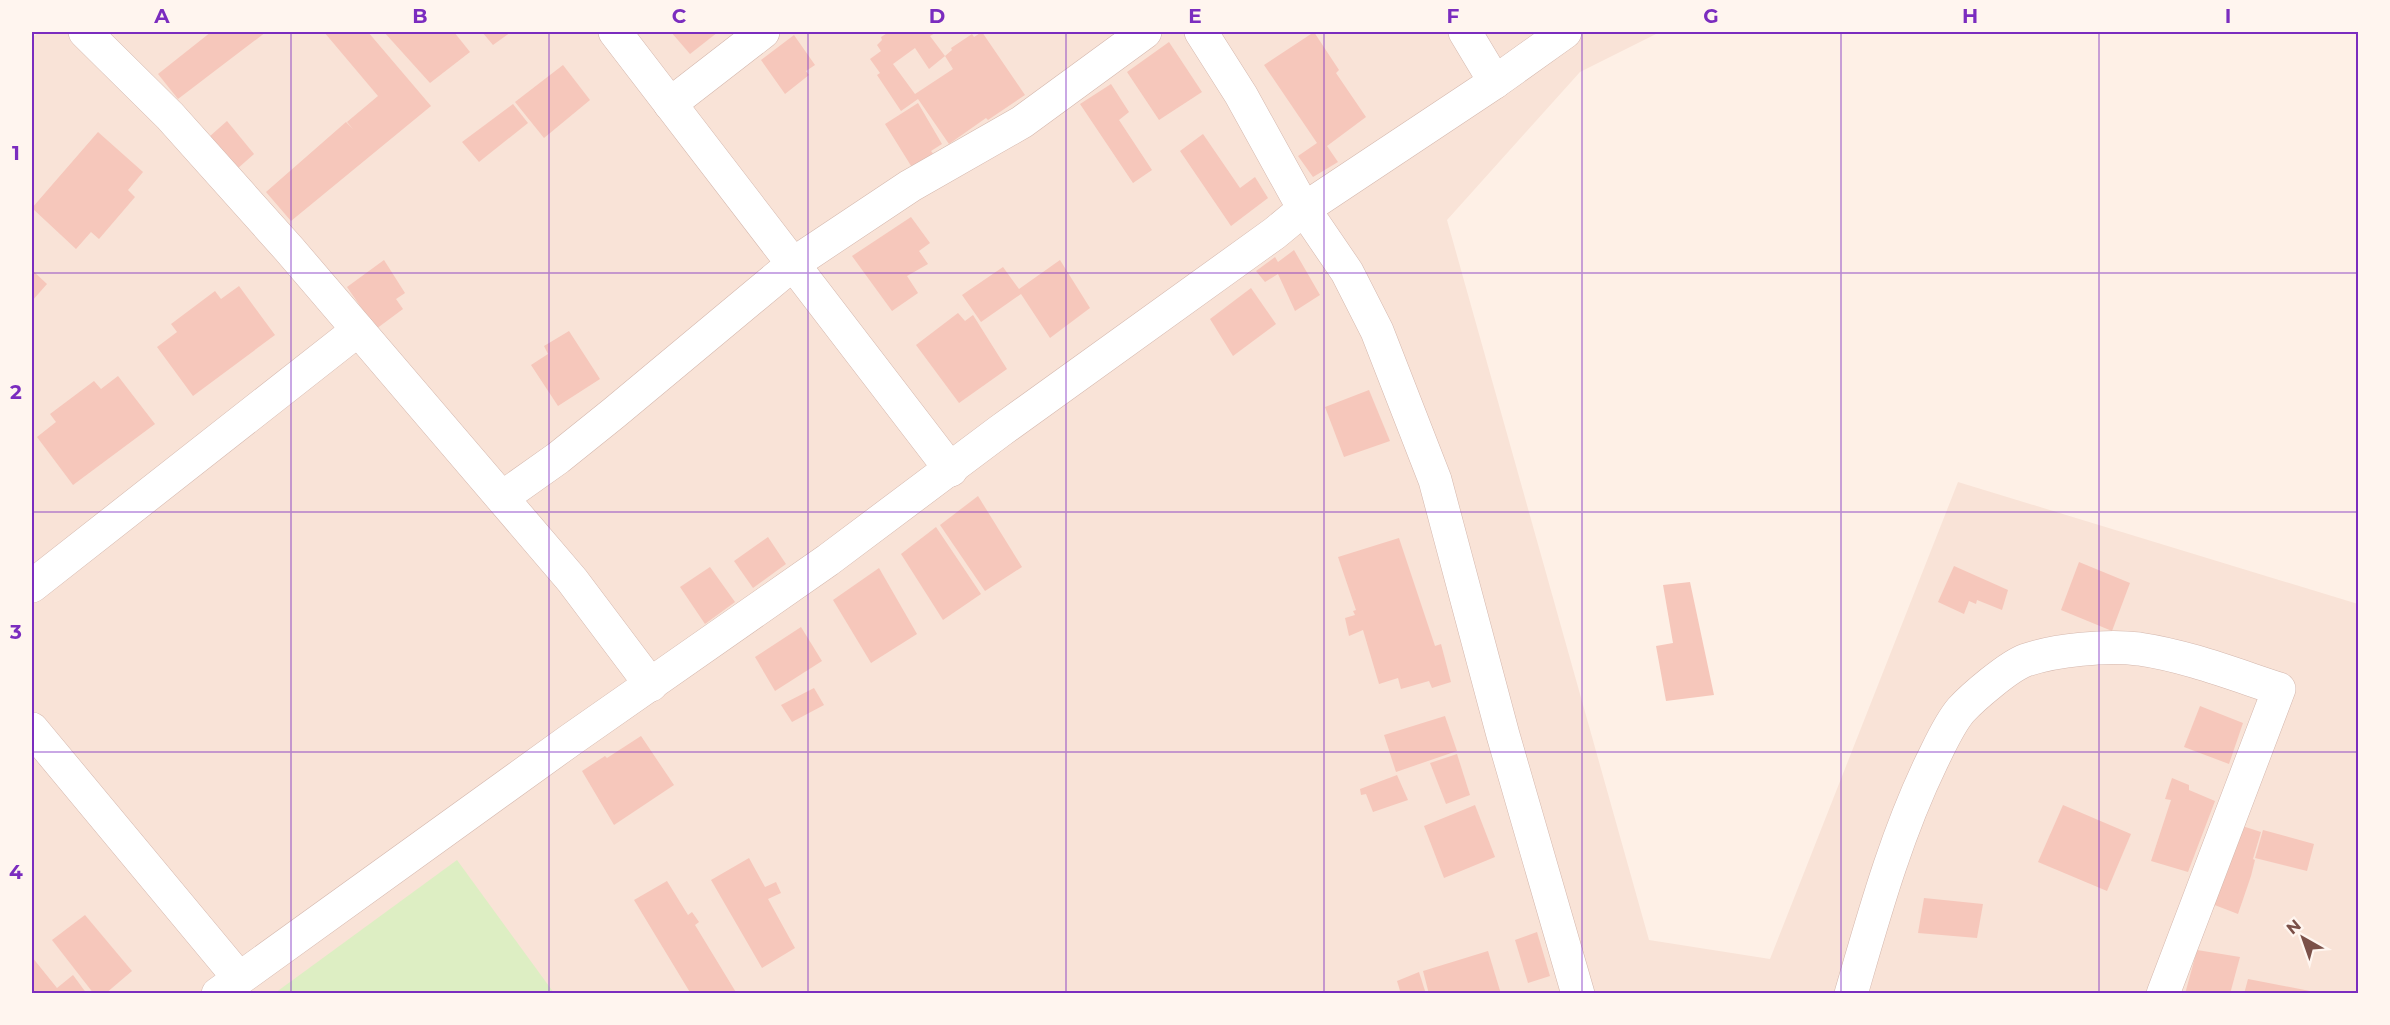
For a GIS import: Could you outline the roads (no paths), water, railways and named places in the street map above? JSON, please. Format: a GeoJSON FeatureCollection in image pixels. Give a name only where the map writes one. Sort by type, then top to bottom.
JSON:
{"type":"FeatureCollection","features":[{"type":"Feature","properties":{"kind":"street"},"geometry":{"type":"LineString","coordinates":[[85,32],[170,116],[503,497],[572,580],[651,685]]}},
{"type":"Feature","properties":{"kind":"street"},"geometry":{"type":"LineString","coordinates":[[615,32],[951,470]]}},
{"type":"Feature","properties":{"kind":"street"},"geometry":{"type":"LineString","coordinates":[[670,104],[763,32]]}},
{"type":"Feature","properties":{"kind":"street"},"geometry":{"type":"LineString","coordinates":[[503,497],[558,458],[793,264],[910,186],[1022,122],[1145,32]]}},
{"type":"Feature","properties":{"kind":"street"},"geometry":{"type":"LineString","coordinates":[[1201,32],[1241,95],[1304,209],[1347,272],[1377,331],[1435,480],[1503,735],[1578,993]]}},
{"type":"Feature","properties":{"kind":"street"},"geometry":{"type":"LineString","coordinates":[[1465,32],[1495,82]]}},
{"type":"Feature","properties":{"kind":"street"},"geometry":{"type":"LineString","coordinates":[[32,729],[229,986],[569,741],[828,560],[1304,209],[1495,82],[1565,32]]}},
{"type":"Feature","properties":{"kind":"street"},"geometry":{"type":"LineString","coordinates":[[32,586],[358,330]]}},
{"type":"Feature","properties":{"kind":"street"},"geometry":{"type":"LineString","coordinates":[[1851,993],[1913,800],[1960,711],[1992,683],[2024,661],[2072,650],[2137,649],[2188,659],[2279,689],[2163,993]]}}]}
